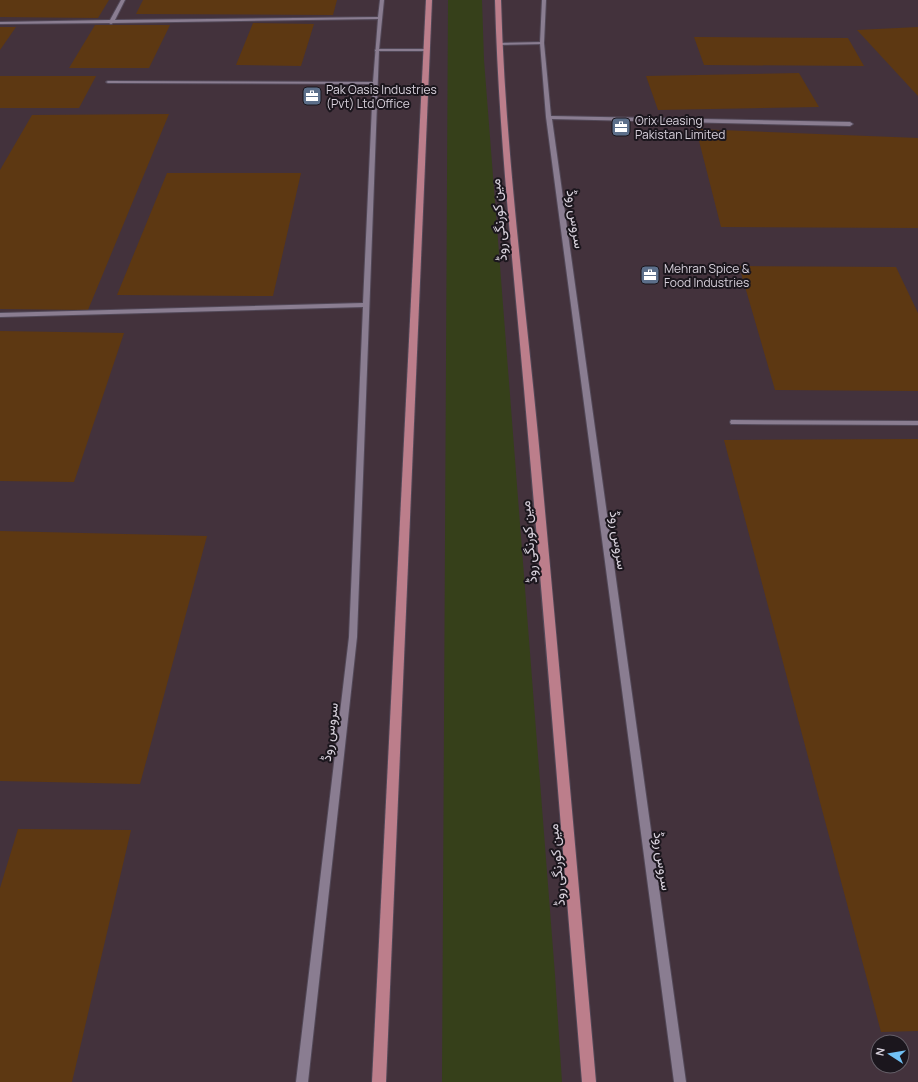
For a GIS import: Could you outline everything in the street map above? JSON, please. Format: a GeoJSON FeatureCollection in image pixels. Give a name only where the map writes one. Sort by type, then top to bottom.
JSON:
{"type":"FeatureCollection","features":[{"type":"Feature","properties":{"kind":"main road"},"geometry":{"type":"LineString","coordinates":[[379,1082],[420,221],[429,0]]}},
{"type":"Feature","properties":{"kind":"main road","name":"مین کورنگی روڈ"},"geometry":{"type":"LineString","coordinates":[[498,0],[499,44],[511,211],[532,421],[589,1082]]}},
{"type":"Feature","properties":{"kind":"street"},"geometry":{"type":"LineString","coordinates":[[111,23],[123,0]]}},
{"type":"Feature","properties":{"kind":"street","name":"سروس روڈ"},"geometry":{"type":"LineString","coordinates":[[302,1082],[353,636],[377,50],[382,0]]}},
{"type":"Feature","properties":{"kind":"street","name":"سروس روڈ"},"geometry":{"type":"LineString","coordinates":[[544,0],[542,42],[549,117],[680,1082]]}},
{"type":"Feature","properties":{"kind":"street"},"geometry":{"type":"LineString","coordinates":[[0,23],[111,23],[379,18]]}},
{"type":"Feature","properties":{"kind":"street"},"geometry":{"type":"LineString","coordinates":[[499,44],[542,42]]}},
{"type":"Feature","properties":{"kind":"street"},"geometry":{"type":"LineString","coordinates":[[377,50],[427,50]]}},
{"type":"Feature","properties":{"kind":"street"},"geometry":{"type":"LineString","coordinates":[[108,82],[376,83]]}},
{"type":"Feature","properties":{"kind":"street"},"geometry":{"type":"LineString","coordinates":[[549,117],[850,124]]}},
{"type":"Feature","properties":{"kind":"street"},"geometry":{"type":"LineString","coordinates":[[0,315],[130,313],[258,307],[367,305]]}},
{"type":"Feature","properties":{"kind":"street"},"geometry":{"type":"LineString","coordinates":[[734,422],[918,423]]}},
{"type":"Feature","properties":{"kind":"shaded area"},"geometry":{"type":"Polygon","coordinates":[[[0,0],[918,0],[918,1082],[0,1082],[0,0]]]}},
{"type":"Feature","properties":{"kind":"green space"},"geometry":{"type":"Polygon","coordinates":[[[448,0],[482,0],[484,60],[562,1082],[442,1082],[448,0]]]}},
{"type":"Feature","properties":{"kind":"building"},"geometry":{"type":"Polygon","coordinates":[[[0,0],[109,0],[98,18],[0,17],[0,0]]]}},
{"type":"Feature","properties":{"kind":"building"},"geometry":{"type":"Polygon","coordinates":[[[143,0],[337,0],[333,15],[136,14],[143,0]]]}},
{"type":"Feature","properties":{"kind":"building"},"geometry":{"type":"Polygon","coordinates":[[[253,23],[314,24],[301,66],[236,65],[253,23]]]}},
{"type":"Feature","properties":{"kind":"building"},"geometry":{"type":"Polygon","coordinates":[[[95,25],[170,25],[149,68],[69,68],[95,25]]]}},
{"type":"Feature","properties":{"kind":"building"},"geometry":{"type":"Polygon","coordinates":[[[0,27],[16,27],[0,50],[0,27]]]}},
{"type":"Feature","properties":{"kind":"building"},"geometry":{"type":"Polygon","coordinates":[[[918,27],[918,96],[857,30],[918,27]]]}},
{"type":"Feature","properties":{"kind":"building"},"geometry":{"type":"Polygon","coordinates":[[[694,37],[848,38],[864,66],[704,65],[694,37]]]}},
{"type":"Feature","properties":{"kind":"building"},"geometry":{"type":"Polygon","coordinates":[[[799,73],[819,107],[658,110],[646,76],[799,73]]]}},
{"type":"Feature","properties":{"kind":"building"},"geometry":{"type":"Polygon","coordinates":[[[0,76],[96,76],[79,108],[0,108],[0,76]]]}},
{"type":"Feature","properties":{"kind":"building"},"geometry":{"type":"Polygon","coordinates":[[[169,114],[88,310],[0,309],[0,170],[32,115],[169,114]]]}},
{"type":"Feature","properties":{"kind":"building"},"geometry":{"type":"Polygon","coordinates":[[[696,129],[918,138],[918,228],[721,227],[696,129]]]}},
{"type":"Feature","properties":{"kind":"building"},"geometry":{"type":"Polygon","coordinates":[[[167,173],[301,173],[273,296],[117,295],[167,173]]]}},
{"type":"Feature","properties":{"kind":"building"},"geometry":{"type":"Polygon","coordinates":[[[739,266],[896,267],[918,313],[918,391],[775,390],[739,266]]]}},
{"type":"Feature","properties":{"kind":"building"},"geometry":{"type":"Polygon","coordinates":[[[0,331],[124,333],[74,482],[0,481],[0,331]]]}},
{"type":"Feature","properties":{"kind":"building"},"geometry":{"type":"Polygon","coordinates":[[[918,439],[918,1031],[881,1032],[724,440],[918,439]]]}},
{"type":"Feature","properties":{"kind":"building"},"geometry":{"type":"Polygon","coordinates":[[[0,531],[207,536],[140,784],[0,781],[0,531]]]}},
{"type":"Feature","properties":{"kind":"building"},"geometry":{"type":"Polygon","coordinates":[[[18,829],[131,830],[72,1082],[0,1082],[0,888],[18,829]]]}},
{"type":"Feature","properties":{"kind":"place","name":"Pak Oasis Industries (Pvt) Ltd Office"},"geometry":{"type":"Point","coordinates":[312,96]}},
{"type":"Feature","properties":{"kind":"place","name":"Orix Leasing Pakistan Limited"},"geometry":{"type":"Point","coordinates":[621,127]}},
{"type":"Feature","properties":{"kind":"place","name":"Mehran Spice & Food Industries"},"geometry":{"type":"Point","coordinates":[650,275]}}]}
